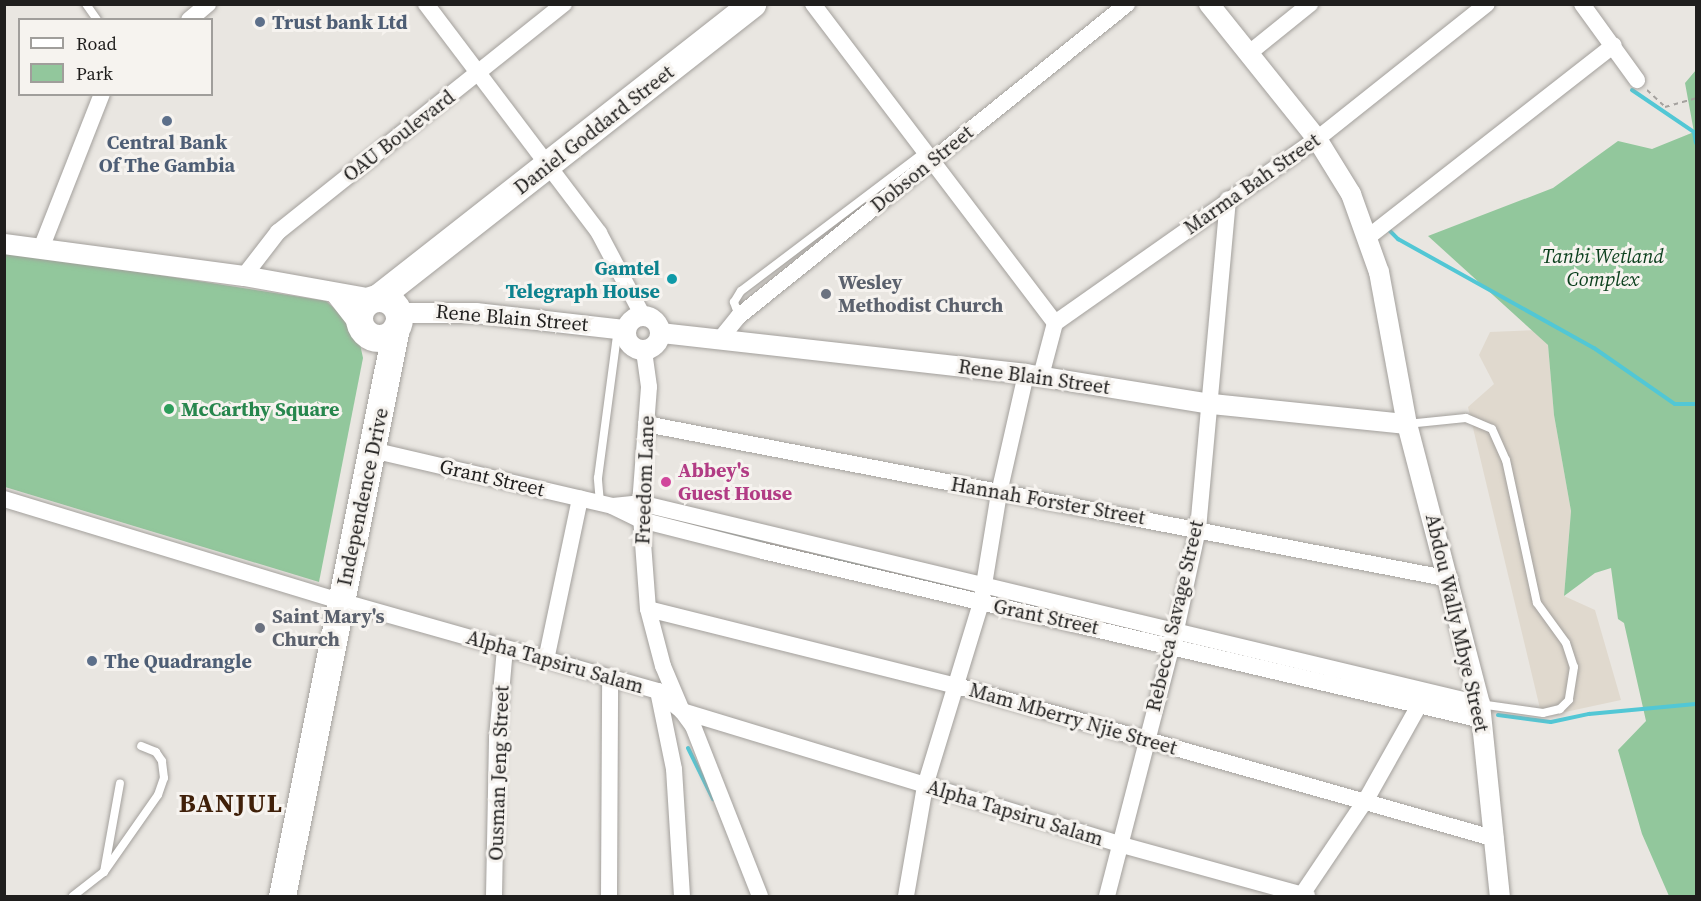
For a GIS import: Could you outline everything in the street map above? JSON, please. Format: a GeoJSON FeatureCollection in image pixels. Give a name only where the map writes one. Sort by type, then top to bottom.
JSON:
{"type":"FeatureCollection","features":[{"type":"Feature","properties":{"kind":"highway","name":"Daniel Goddard Street"},"geometry":{"type":"LineString","coordinates":[[382,316],[434,256],[753,4]]}},
{"type":"Feature","properties":{"kind":"highway","name":"Independence Drive"},"geometry":{"type":"LineString","coordinates":[[282,897],[340,601],[388,381],[382,316]]}},
{"type":"Feature","properties":{"kind":"street"},"geometry":{"type":"LineString","coordinates":[[191,18],[207,4]]}},
{"type":"Feature","properties":{"kind":"street"},"geometry":{"type":"LineString","coordinates":[[426,4],[599,233],[643,316]]}},
{"type":"Feature","properties":{"kind":"street","name":"OAU Boulevard"},"geometry":{"type":"LineString","coordinates":[[244,276],[278,232],[478,75],[564,4]]}},
{"type":"Feature","properties":{"kind":"street"},"geometry":{"type":"LineString","coordinates":[[813,4],[930,155],[1055,323],[1033,375],[999,493],[981,603],[925,786],[906,897]]}},
{"type":"Feature","properties":{"kind":"street","name":"Dobson Street"},"geometry":{"type":"LineString","coordinates":[[721,338],[739,316],[930,155],[1127,4]]}},
{"type":"Feature","properties":{"kind":"street","name":"Abdou Wally Mbye Street"},"geometry":{"type":"LineString","coordinates":[[1209,4],[1317,139],[1351,194],[1367,238],[1393,331],[1407,424],[1450,579],[1481,712],[1496,839],[1500,897]]}},
{"type":"Feature","properties":{"kind":"street"},"geometry":{"type":"LineString","coordinates":[[1248,54],[1310,4]]}},
{"type":"Feature","properties":{"kind":"street","name":"Marma Bah Street"},"geometry":{"type":"LineString","coordinates":[[1055,323],[1228,199],[1317,139],[1487,4]]}},
{"type":"Feature","properties":{"kind":"street"},"geometry":{"type":"LineString","coordinates":[[1582,4],[1614,45],[1636,80]]}},
{"type":"Feature","properties":{"kind":"street"},"geometry":{"type":"LineString","coordinates":[[1367,238],[1614,45]]}},
{"type":"Feature","properties":{"kind":"street"},"geometry":{"type":"LineString","coordinates":[[42,246],[101,96]]}},
{"type":"Feature","properties":{"kind":"street","name":"Rebecca Savage Street"},"geometry":{"type":"LineString","coordinates":[[1107,897],[1122,845],[1145,740],[1176,630],[1198,529],[1212,404],[1228,199]]}},
{"type":"Feature","properties":{"kind":"street","name":"Rene Blain Street"},"geometry":{"type":"LineString","coordinates":[[4,244],[42,246],[244,276],[336,294],[382,316],[476,313],[622,329]]}},
{"type":"Feature","properties":{"kind":"street"},"geometry":{"type":"LineString","coordinates":[[336,294],[382,316]]}},
{"type":"Feature","properties":{"kind":"street"},"geometry":{"type":"LineString","coordinates":[[643,316],[657,321],[661,333],[654,347],[644,351],[632,346],[622,329],[632,320],[643,316]]}},
{"type":"Feature","properties":{"kind":"street","name":"Rene Blain Street"},"geometry":{"type":"LineString","coordinates":[[661,333],[1033,375],[1212,404],[1407,424]]}},
{"type":"Feature","properties":{"kind":"street","name":"Freedom Lane"},"geometry":{"type":"LineString","coordinates":[[644,351],[649,387],[640,512],[648,609],[663,666],[682,711]]}},
{"type":"Feature","properties":{"kind":"street","name":"Hannah Forster Street"},"geometry":{"type":"LineString","coordinates":[[646,424],[1450,579]]}},
{"type":"Feature","properties":{"kind":"street","name":"Grant Street"},"geometry":{"type":"LineString","coordinates":[[372,450],[606,505],[1176,630],[1429,693],[1481,712]]}},
{"type":"Feature","properties":{"kind":"street","name":"Alpha Tapsiru Salam"},"geometry":{"type":"LineString","coordinates":[[4,499],[340,601],[658,691],[682,711],[1122,845],[1303,896]]}},
{"type":"Feature","properties":{"kind":"street"},"geometry":{"type":"LineString","coordinates":[[546,660],[580,499]]}},
{"type":"Feature","properties":{"kind":"street","name":"Grant Street"},"geometry":{"type":"LineString","coordinates":[[640,512],[981,603],[1416,706],[1481,712]]}},
{"type":"Feature","properties":{"kind":"street","name":"Mam Mberry Njie Street"},"geometry":{"type":"LineString","coordinates":[[648,609],[957,686],[1496,839]]}},
{"type":"Feature","properties":{"kind":"street","name":"Ousman Jeng Street"},"geometry":{"type":"LineString","coordinates":[[494,897],[497,738],[505,649]]}},
{"type":"Feature","properties":{"kind":"street"},"geometry":{"type":"LineString","coordinates":[[609,897],[610,678]]}},
{"type":"Feature","properties":{"kind":"street"},"geometry":{"type":"LineString","coordinates":[[658,691],[674,769],[682,897]]}},
{"type":"Feature","properties":{"kind":"street"},"geometry":{"type":"LineString","coordinates":[[1303,896],[1363,803],[1416,706],[1429,693]]}},
{"type":"Feature","properties":{"kind":"street"},"geometry":{"type":"LineString","coordinates":[[682,711],[693,726],[760,897]]}},
{"type":"Feature","properties":{"kind":"lane"},"geometry":{"type":"LineString","coordinates":[[86,4],[96,18]]}},
{"type":"Feature","properties":{"kind":"lane"},"geometry":{"type":"LineString","coordinates":[[606,505],[598,478],[622,329]]}},
{"type":"Feature","properties":{"kind":"lane"},"geometry":{"type":"LineString","coordinates":[[1407,424],[1466,418],[1492,429],[1506,460],[1537,603],[1566,643],[1574,667],[1569,700],[1560,710],[1543,713],[1481,712]]}},
{"type":"Feature","properties":{"kind":"lane"},"geometry":{"type":"LineString","coordinates":[[73,897],[104,872],[137,828],[164,778],[162,761],[156,752],[141,746]]}},
{"type":"Feature","properties":{"kind":"lane"},"geometry":{"type":"LineString","coordinates":[[104,872],[120,783]]}},
{"type":"Feature","properties":{"kind":"path"},"geometry":{"type":"LineString","coordinates":[[1636,80],[1665,107],[1696,98]]}},
{"type":"Feature","properties":{"kind":"shaded area"},"geometry":{"type":"Polygon","coordinates":[[[1539,330],[1548,345],[1554,415],[1571,511],[1564,596],[1595,610],[1621,700],[1542,717],[1468,407],[1494,384],[1479,355],[1490,332],[1539,330]]]}},
{"type":"Feature","properties":{"kind":"green space","name":"Tanbi Wetland Complex"},"geometry":{"type":"Polygon","coordinates":[[[1696,70],[1696,896],[1669,896],[1642,834],[1618,750],[1646,721],[1624,623],[1618,619],[1611,568],[1595,573],[1564,596],[1571,511],[1554,415],[1548,345],[1428,236],[1553,188],[1618,141],[1652,149],[1694,132],[1685,83],[1696,70]]]}},
{"type":"Feature","properties":{"kind":"green space","name":"McCarthy Square"},"geometry":{"type":"Polygon","coordinates":[[[5,251],[326,301],[346,319],[358,335],[363,358],[319,582],[5,487],[5,251]]]}},
{"type":"Feature","properties":{"kind":"waterway"},"geometry":{"type":"LineString","coordinates":[[1632,90],[1694,132],[1696,143]]}},
{"type":"Feature","properties":{"kind":"waterway"},"geometry":{"type":"LineString","coordinates":[[1387,228],[1398,239],[1594,348],[1675,404],[1696,404]]}},
{"type":"Feature","properties":{"kind":"waterway"},"geometry":{"type":"LineString","coordinates":[[717,530],[762,540]]}},
{"type":"Feature","properties":{"kind":"waterway"},"geometry":{"type":"LineString","coordinates":[[822,555],[882,569]]}},
{"type":"Feature","properties":{"kind":"waterway"},"geometry":{"type":"LineString","coordinates":[[912,577],[962,589]]}},
{"type":"Feature","properties":{"kind":"waterway"},"geometry":{"type":"LineString","coordinates":[[1036,606],[1075,615]]}},
{"type":"Feature","properties":{"kind":"waterway"},"geometry":{"type":"LineString","coordinates":[[1498,715],[1551,722],[1589,714],[1696,704]]}},
{"type":"Feature","properties":{"kind":"waterway"},"geometry":{"type":"LineString","coordinates":[[688,748],[713,799]]}},
{"type":"Feature","properties":{"kind":"place","name":"Trust bank Ltd"},"geometry":{"type":"Point","coordinates":[260,22]}},
{"type":"Feature","properties":{"kind":"place","name":"Central Bank Of The Gambia"},"geometry":{"type":"Point","coordinates":[167,121]}},
{"type":"Feature","properties":{"kind":"place","name":"Gamtel Telegraph House"},"geometry":{"type":"Point","coordinates":[672,279]}},
{"type":"Feature","properties":{"kind":"place","name":"Wesley Methodist Church"},"geometry":{"type":"Point","coordinates":[826,294]}},
{"type":"Feature","properties":{"kind":"place","name":"McCarthy Square"},"geometry":{"type":"Point","coordinates":[169,409]}},
{"type":"Feature","properties":{"kind":"place","name":"Abbey's Guest House"},"geometry":{"type":"Point","coordinates":[666,482]}},
{"type":"Feature","properties":{"kind":"place","name":"Saint Mary's Church"},"geometry":{"type":"Point","coordinates":[260,628]}},
{"type":"Feature","properties":{"kind":"place","name":"The Quadrangle"},"geometry":{"type":"Point","coordinates":[92,661]}},
{"type":"Feature","properties":{"kind":"district","name":"BANJUL"},"geometry":{"type":"Point","coordinates":[231,804]}}]}
